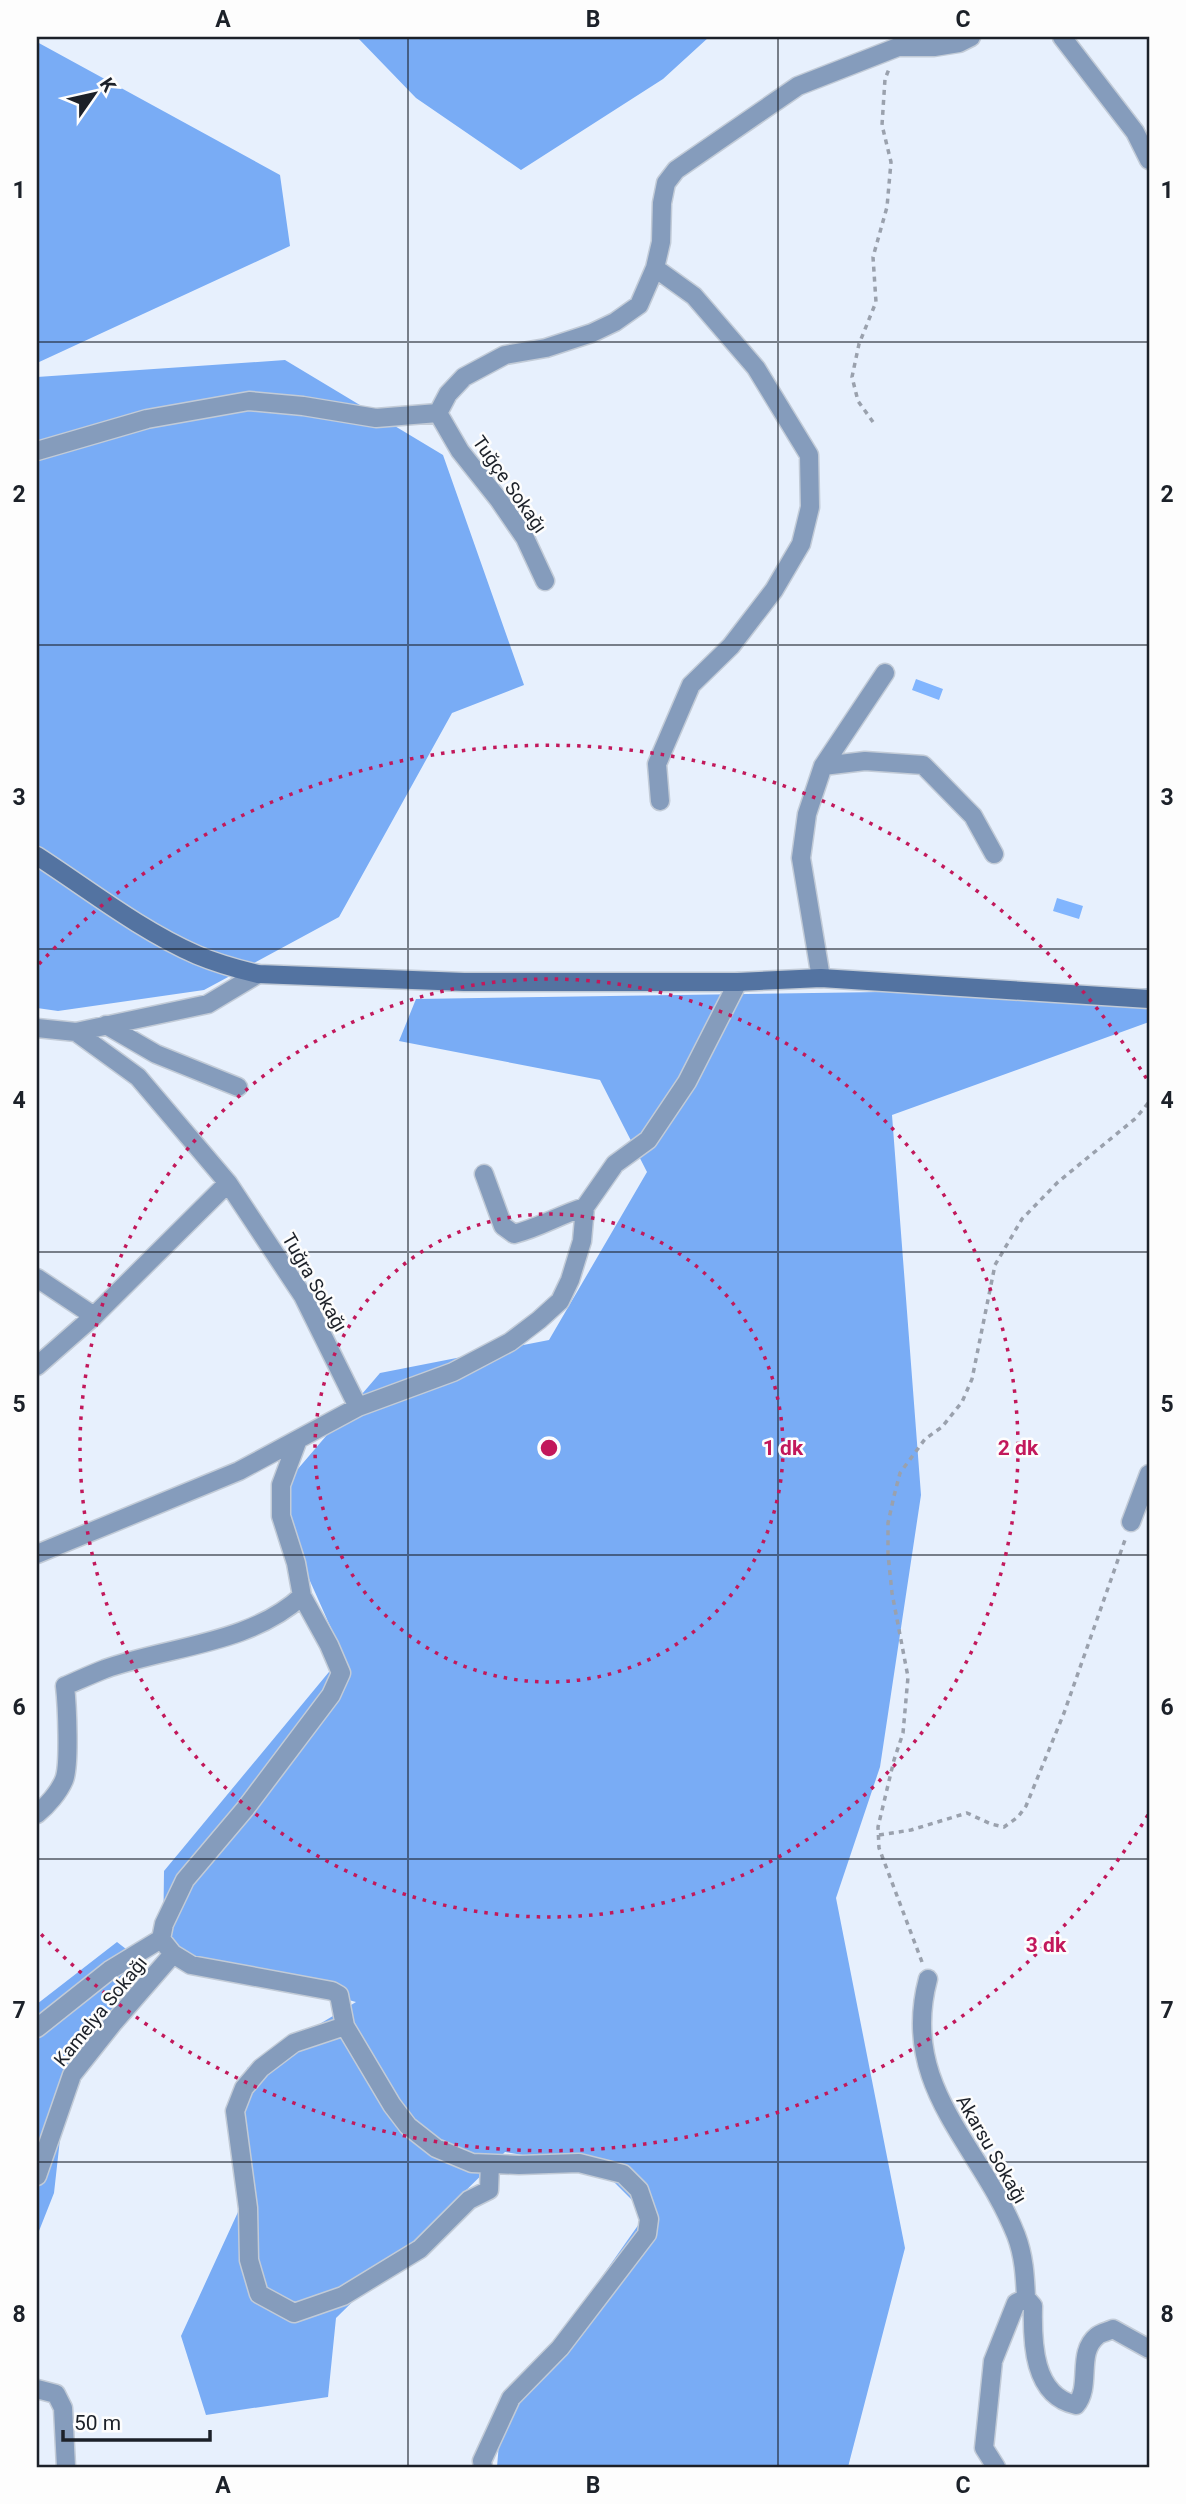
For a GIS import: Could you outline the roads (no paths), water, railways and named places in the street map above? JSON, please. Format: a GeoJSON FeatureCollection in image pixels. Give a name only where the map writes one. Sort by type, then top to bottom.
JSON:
{"type":"FeatureCollection","features":[{"type":"Feature","properties":{"kind":"street"},"geometry":{"type":"LineString","coordinates":[[37,451],[148,419],[249,401],[303,406],[376,418],[438,412],[448,394],[464,377],[505,355],[546,348],[615,322],[639,305],[655,268],[661,242],[662,203],[666,183],[676,170],[798,86],[898,47],[934,47],[959,43],[971,37]]}},
{"type":"Feature","properties":{"kind":"street"},"geometry":{"type":"LineString","coordinates":[[1062,37],[1135,132],[1149,160]]}},
{"type":"Feature","properties":{"kind":"street"},"geometry":{"type":"LineString","coordinates":[[655,268],[694,296],[757,368],[808,456],[810,507],[801,544],[774,590],[731,646],[691,685],[657,764],[660,801]]}},
{"type":"Feature","properties":{"kind":"street","name":"Tuğçe Sokağı"},"geometry":{"type":"LineString","coordinates":[[438,412],[460,452],[499,500],[524,538],[545,581]]}},
{"type":"Feature","properties":{"kind":"street"},"geometry":{"type":"LineString","coordinates":[[821,978],[801,858],[807,814],[823,766],[885,673]]}},
{"type":"Feature","properties":{"kind":"street"},"geometry":{"type":"LineString","coordinates":[[823,766],[865,761],[923,765],[973,816],[994,854]]}},
{"type":"Feature","properties":{"kind":"street"},"geometry":{"type":"LineString","coordinates":[[37,856],[160,936],[196,955],[258,974],[464,982],[738,982],[821,978],[1149,999]]}},
{"type":"Feature","properties":{"kind":"street"},"geometry":{"type":"LineString","coordinates":[[37,1028],[76,1032],[208,1004],[258,974]]}},
{"type":"Feature","properties":{"kind":"street"},"geometry":{"type":"LineString","coordinates":[[37,1554],[239,1471],[358,1407],[453,1372],[510,1342],[546,1314],[560,1301],[570,1279],[582,1241],[585,1207],[615,1164],[648,1140],[687,1083],[738,982]]}},
{"type":"Feature","properties":{"kind":"street"},"geometry":{"type":"LineString","coordinates":[[106,1025],[156,1054],[238,1087]]}},
{"type":"Feature","properties":{"kind":"street","name":"Tuğra Sokağı"},"geometry":{"type":"LineString","coordinates":[[76,1032],[138,1077],[228,1182],[303,1296],[358,1407]]}},
{"type":"Feature","properties":{"kind":"street"},"geometry":{"type":"LineString","coordinates":[[484,1174],[503,1226],[514,1234],[532,1230],[558,1215],[585,1207]]}},
{"type":"Feature","properties":{"kind":"street"},"geometry":{"type":"LineString","coordinates":[[37,1366],[94,1316],[228,1182]]}},
{"type":"Feature","properties":{"kind":"street"},"geometry":{"type":"LineString","coordinates":[[37,1279],[94,1316]]}},
{"type":"Feature","properties":{"kind":"street"},"geometry":{"type":"LineString","coordinates":[[37,2028],[110,1969],[161,1939],[164,1924],[185,1880],[245,1809],[331,1695],[341,1673],[303,1596],[281,1516],[281,1485],[297,1442]]}},
{"type":"Feature","properties":{"kind":"street"},"geometry":{"type":"LineString","coordinates":[[1131,1522],[1149,1474]]}},
{"type":"Feature","properties":{"kind":"street"},"geometry":{"type":"LineString","coordinates":[[37,1814],[65,1778],[65,1686],[107,1668],[238,1632],[286,1611],[303,1596]]}},
{"type":"Feature","properties":{"kind":"street"},"geometry":{"type":"LineString","coordinates":[[161,1939],[173,1954],[191,1965],[332,1991],[338,1995],[345,2026],[392,2105],[408,2126],[436,2148],[472,2163],[579,2163],[623,2174],[639,2190],[649,2220],[647,2235],[560,2348],[511,2398],[482,2460],[482,2467]]}},
{"type":"Feature","properties":{"kind":"street","name":"Kamelya Sokağı"},"geometry":{"type":"LineString","coordinates":[[37,2176],[72,2075],[173,1954]]}},
{"type":"Feature","properties":{"kind":"street","name":"Akarsu Sokağı"},"geometry":{"type":"LineString","coordinates":[[928,1979],[921,2018],[924,2048],[933,2087],[945,2113],[985,2173],[1016,2235],[1025,2264],[1026,2298],[1033,2306],[1032,2337],[1045,2387],[1063,2402],[1076,2405],[1081,2398],[1086,2355],[1097,2335],[1113,2329],[1149,2349]]}},
{"type":"Feature","properties":{"kind":"street"},"geometry":{"type":"LineString","coordinates":[[345,2026],[294,2043],[261,2068],[244,2088],[235,2110],[248,2207],[249,2260],[259,2294],[294,2313],[343,2296],[420,2249],[469,2200],[489,2190],[490,2164]]}},
{"type":"Feature","properties":{"kind":"street"},"geometry":{"type":"LineString","coordinates":[[996,2467],[984,2448],[993,2361],[1016,2303],[1026,2298]]}},
{"type":"Feature","properties":{"kind":"street"},"geometry":{"type":"LineString","coordinates":[[37,2389],[56,2394],[63,2408],[65,2467]]}}]}
